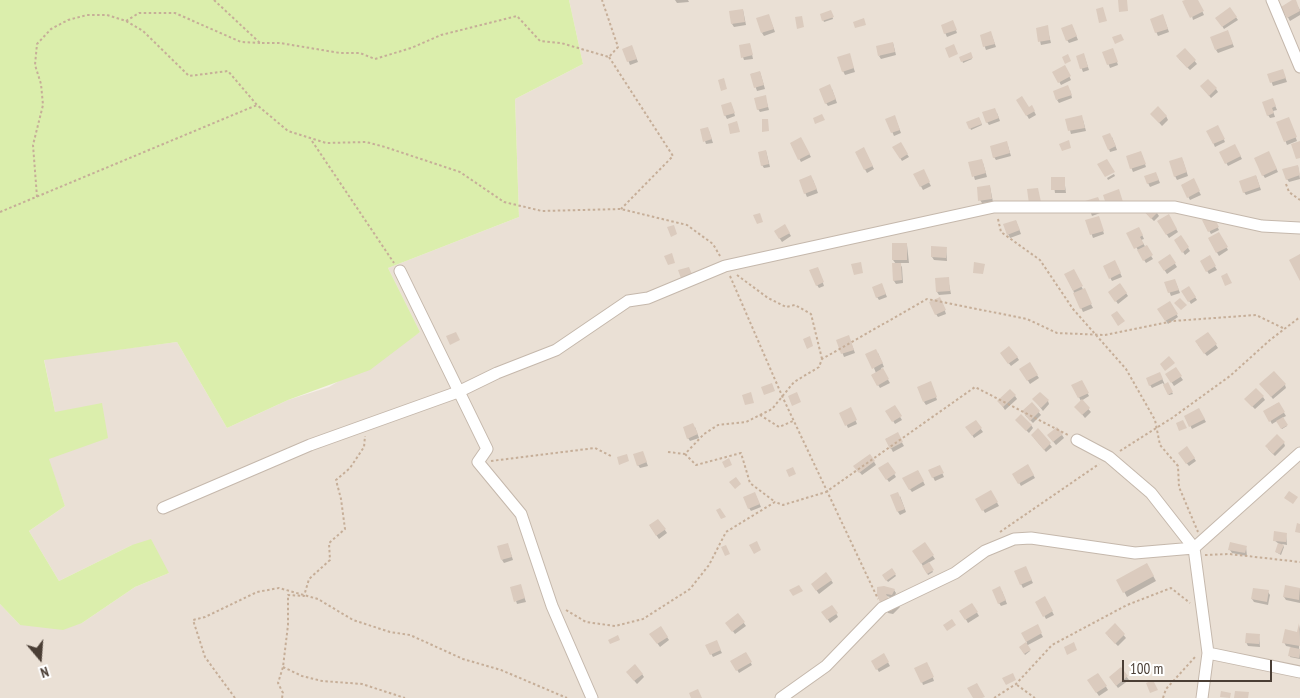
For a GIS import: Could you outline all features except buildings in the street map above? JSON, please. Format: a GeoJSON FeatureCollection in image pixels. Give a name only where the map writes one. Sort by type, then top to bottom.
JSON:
{"type":"FeatureCollection","features":[{"type":"Feature","properties":{"kind":"street"},"geometry":{"type":"LineString","coordinates":[[1272,0],[1300,67]]}},
{"type":"Feature","properties":{"kind":"street"},"geometry":{"type":"LineString","coordinates":[[163,508],[366,424],[458,392],[496,372],[556,350],[628,301],[648,298],[725,266],[994,207],[1175,206],[1262,226],[1300,228]]}},
{"type":"Feature","properties":{"kind":"street"},"geometry":{"type":"LineString","coordinates":[[400,271],[487,449],[478,462],[521,514],[552,606],[592,698]]}},
{"type":"Feature","properties":{"kind":"street"},"geometry":{"type":"LineString","coordinates":[[1077,440],[1109,457],[1151,493],[1194,548],[1208,653],[1202,698]]}},
{"type":"Feature","properties":{"kind":"street"},"geometry":{"type":"LineString","coordinates":[[781,698],[826,666],[882,608],[930,587],[955,573],[985,551],[1014,539],[1031,538],[1135,553],[1194,548],[1300,453]]}},
{"type":"Feature","properties":{"kind":"street"},"geometry":{"type":"LineString","coordinates":[[1208,653],[1300,672]]}},
{"type":"Feature","properties":{"kind":"path"},"geometry":{"type":"LineString","coordinates":[[214,0],[260,43]]}},
{"type":"Feature","properties":{"kind":"path"},"geometry":{"type":"LineString","coordinates":[[602,0],[618,47],[609,57]]}},
{"type":"Feature","properties":{"kind":"path"},"geometry":{"type":"LineString","coordinates":[[126,21],[139,13],[175,13],[241,42],[280,43],[340,53],[360,53],[376,59],[411,48],[441,35],[517,16],[540,41],[561,44],[609,57],[673,156],[621,208]]}},
{"type":"Feature","properties":{"kind":"path"},"geometry":{"type":"LineString","coordinates":[[37,197],[33,145],[43,105],[42,84],[35,65],[37,44],[51,29],[68,20],[87,15],[107,15],[126,21],[143,31],[189,76],[228,71],[257,105],[288,131],[312,141],[326,143],[366,142],[385,147],[460,172],[504,202],[542,211],[621,208],[687,225],[713,244],[725,266],[826,492],[882,608]]}},
{"type":"Feature","properties":{"kind":"path"},"geometry":{"type":"LineString","coordinates":[[0,212],[257,105]]}},
{"type":"Feature","properties":{"kind":"path"},"geometry":{"type":"LineString","coordinates":[[312,141],[400,271]]}},
{"type":"Feature","properties":{"kind":"path"},"geometry":{"type":"LineString","coordinates":[[1286,184],[1289,192],[1300,200]]}},
{"type":"Feature","properties":{"kind":"path"},"geometry":{"type":"LineString","coordinates":[[994,207],[1001,232],[1040,260],[1053,282],[1126,369],[1155,420],[1160,445],[1178,466],[1179,487],[1198,530],[1194,548],[1205,555],[1229,554],[1300,562]]}},
{"type":"Feature","properties":{"kind":"path"},"geometry":{"type":"LineString","coordinates":[[685,454],[704,434],[718,425],[746,422],[772,410],[794,382],[819,367],[822,359],[811,314],[795,305],[786,307],[768,298],[725,266]]}},
{"type":"Feature","properties":{"kind":"path"},"geometry":{"type":"LineString","coordinates":[[822,359],[927,299],[1027,319],[1057,333],[1105,335],[1173,321],[1256,315],[1285,329]]}},
{"type":"Feature","properties":{"kind":"path"},"geometry":{"type":"LineString","coordinates":[[997,536],[1003,529],[1025,517],[1047,499],[1109,457],[1157,428],[1230,376],[1300,317]]}},
{"type":"Feature","properties":{"kind":"path"},"geometry":{"type":"LineString","coordinates":[[668,452],[685,454],[696,464],[742,453],[750,482],[775,502],[783,504],[826,492],[975,387],[1077,440]]}},
{"type":"Feature","properties":{"kind":"path"},"geometry":{"type":"LineString","coordinates":[[760,415],[779,427],[793,420]]}},
{"type":"Feature","properties":{"kind":"path"},"geometry":{"type":"LineString","coordinates":[[304,596],[309,579],[330,560],[329,543],[345,529],[336,480],[350,468],[364,447],[366,424]]}},
{"type":"Feature","properties":{"kind":"path"},"geometry":{"type":"LineString","coordinates":[[478,462],[595,448],[613,457]]}},
{"type":"Feature","properties":{"kind":"path"},"geometry":{"type":"LineString","coordinates":[[552,606],[574,613],[586,622],[615,626],[643,619],[690,589],[709,565],[726,532],[775,502]]}},
{"type":"Feature","properties":{"kind":"path"},"geometry":{"type":"LineString","coordinates":[[235,698],[205,657],[193,620],[205,617],[257,592],[279,588],[318,599],[353,620],[390,632],[410,635],[463,659],[501,670],[567,698]]}},
{"type":"Feature","properties":{"kind":"path"},"geometry":{"type":"LineString","coordinates":[[994,698],[1016,684],[1052,646],[1127,605],[1171,588],[1203,614]]}},
{"type":"Feature","properties":{"kind":"path"},"geometry":{"type":"LineString","coordinates":[[282,698],[283,693],[278,683],[283,668],[288,626],[288,595],[304,596]]}},
{"type":"Feature","properties":{"kind":"path"},"geometry":{"type":"LineString","coordinates":[[1163,698],[1166,689],[1193,658],[1208,653]]}},
{"type":"Feature","properties":{"kind":"path"},"geometry":{"type":"LineString","coordinates":[[283,668],[302,676],[322,681],[362,684],[405,698]]}},
{"type":"Feature","properties":{"kind":"path"},"geometry":{"type":"LineString","coordinates":[[1016,684],[1035,698]]}},
{"type":"Feature","properties":{"kind":"shaded area"},"geometry":{"type":"Polygon","coordinates":[[[569,0],[1300,0],[1300,698],[0,698],[0,604],[20,625],[82,623],[135,587],[169,573],[132,545],[59,581],[29,531],[65,506],[48,459],[55,412],[44,359],[177,342],[227,428],[288,400],[329,387],[420,332],[388,268],[519,217],[515,99],[583,64],[569,0]]]}},
{"type":"Feature","properties":{"kind":"green space"},"geometry":{"type":"Polygon","coordinates":[[[0,0],[569,0],[583,64],[515,99],[519,217],[388,268],[420,332],[370,370],[288,400],[227,428],[177,342],[44,360],[55,412],[102,403],[108,438],[49,459],[65,506],[29,531],[59,581],[132,545],[151,539],[169,573],[135,587],[82,623],[63,630],[20,625],[0,604],[0,0]]]}}]}
